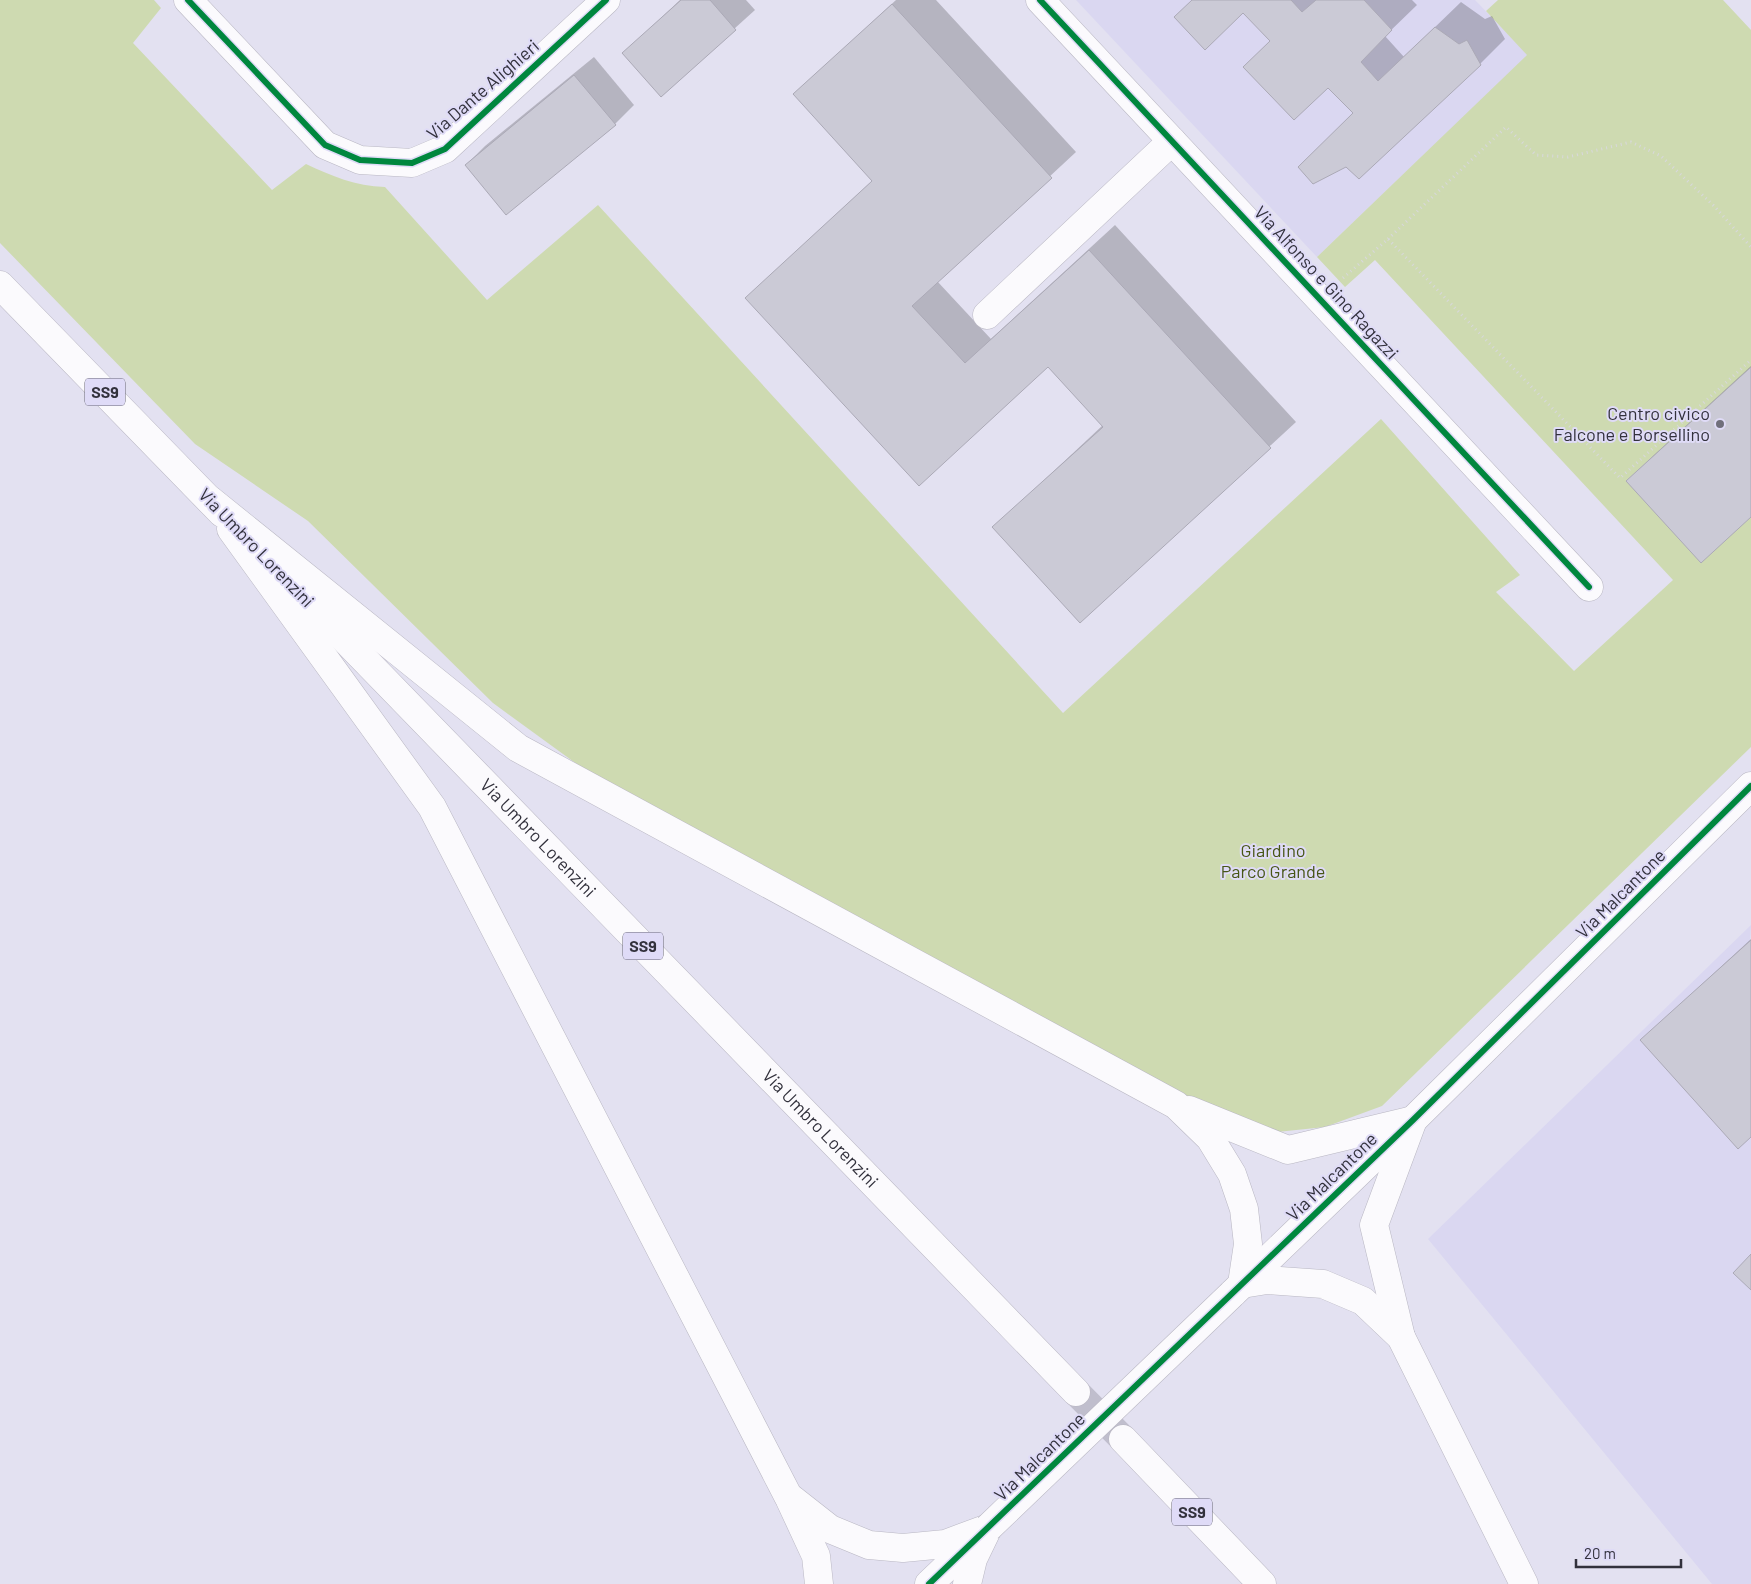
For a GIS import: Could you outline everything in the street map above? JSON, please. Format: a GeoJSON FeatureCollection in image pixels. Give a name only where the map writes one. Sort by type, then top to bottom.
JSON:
{"type":"FeatureCollection","features":[{"type":"Feature","properties":{"kind":"main road","name":"Via Dante Alighieri"},"geometry":{"type":"LineString","coordinates":[[188,0],[325,145],[360,160],[412,163],[445,148],[606,0]]}},
{"type":"Feature","properties":{"kind":"main road","name":"Via Alfonso e Gino Ragazzi"},"geometry":{"type":"LineString","coordinates":[[1040,0],[1589,587]]}},
{"type":"Feature","properties":{"kind":"main road"},"geometry":{"type":"LineString","coordinates":[[987,315],[1172,141]]}},
{"type":"Feature","properties":{"kind":"main road","name":"Via Umbro Lorenzini"},"geometry":{"type":"LineString","coordinates":[[0,284],[1076,1392]]}},
{"type":"Feature","properties":{"kind":"main road"},"geometry":{"type":"LineString","coordinates":[[210,500],[518,748],[1176,1105],[1288,1150],[1413,1120]]}},
{"type":"Feature","properties":{"kind":"main road"},"geometry":{"type":"LineString","coordinates":[[210,500],[432,807],[788,1496],[816,1556],[819,1584]]}},
{"type":"Feature","properties":{"kind":"main road","name":"Via Malcantone"},"geometry":{"type":"LineString","coordinates":[[929,1584],[1413,1120],[1751,786]]}},
{"type":"Feature","properties":{"kind":"main road"},"geometry":{"type":"LineString","coordinates":[[1176,1105],[1210,1138],[1232,1174],[1244,1210],[1248,1244],[1237,1289]]}},
{"type":"Feature","properties":{"kind":"main road"},"geometry":{"type":"LineString","coordinates":[[1413,1120],[1374,1225],[1401,1337],[1524,1584]]}},
{"type":"Feature","properties":{"kind":"main road"},"geometry":{"type":"LineString","coordinates":[[1237,1289],[1267,1280],[1323,1284],[1363,1301],[1401,1337]]}},
{"type":"Feature","properties":{"kind":"main road","name":"SS9"},"geometry":{"type":"LineString","coordinates":[[1122,1439],[1262,1584]]}},
{"type":"Feature","properties":{"kind":"main road"},"geometry":{"type":"LineString","coordinates":[[788,1496],[830,1529],[869,1545],[903,1548],[945,1544],[988,1528]]}},
{"type":"Feature","properties":{"kind":"main road"},"geometry":{"type":"LineString","coordinates":[[967,1584],[973,1559],[988,1528]]}},
{"type":"Feature","properties":{"kind":"path"},"geometry":{"type":"LineString","coordinates":[[1336,272],[1343,278],[1388,239],[1506,127],[1536,155],[1568,157],[1631,142],[1661,156],[1714,206],[1751,247]]}},
{"type":"Feature","properties":{"kind":"path"},"geometry":{"type":"LineString","coordinates":[[1388,239],[1620,478],[1751,360]]}},
{"type":"Feature","properties":{"kind":"shaded area"},"geometry":{"type":"Polygon","coordinates":[[[1076,0],[1475,0],[1528,55],[1317,257],[1076,0]]]}},
{"type":"Feature","properties":{"kind":"shaded area"},"geometry":{"type":"Polygon","coordinates":[[[1751,925],[1738,1148],[1751,1137],[1751,1584],[1712,1584],[1428,1239],[1751,925]]]}},
{"type":"Feature","properties":{"kind":"green space","name":"Giardino Parco Grande"},"geometry":{"type":"Polygon","coordinates":[[[0,0],[154,0],[161,8],[133,43],[272,190],[306,164],[354,182],[385,187],[487,300],[598,205],[1063,713],[1381,419],[1520,575],[1496,592],[1574,671],[1673,580],[1375,260],[1345,287],[1317,257],[1527,55],[1486,11],[1498,0],[1723,0],[1751,30],[1751,747],[1382,1106],[1325,1127],[1277,1132],[1218,1119],[585,770],[493,703],[308,521],[195,444],[0,243],[0,0]]]}},
{"type":"Feature","properties":{"kind":"building"},"geometry":{"type":"Polygon","coordinates":[[[681,0],[710,0],[736,30],[661,97],[622,53],[681,0]]]}},
{"type":"Feature","properties":{"kind":"building"},"geometry":{"type":"Polygon","coordinates":[[[1192,0],[1291,0],[1302,12],[1316,0],[1364,0],[1392,30],[1361,62],[1378,81],[1435,27],[1459,44],[1467,40],[1481,65],[1359,179],[1346,167],[1313,184],[1298,167],[1353,113],[1328,88],[1294,120],[1243,67],[1270,41],[1243,13],[1205,50],[1174,17],[1192,0]]]}},
{"type":"Feature","properties":{"kind":"building"},"geometry":{"type":"Polygon","coordinates":[[[892,4],[1052,178],[912,306],[965,363],[1089,250],[1271,448],[1080,623],[992,527],[1103,427],[1048,367],[919,486],[745,298],[872,181],[793,94],[892,4]]]}},
{"type":"Feature","properties":{"kind":"building"},"geometry":{"type":"Polygon","coordinates":[[[574,75],[616,125],[506,215],[465,165],[574,75]]]}},
{"type":"Feature","properties":{"kind":"building","name":"Centro civico Falcone e Borsellino"},"geometry":{"type":"Polygon","coordinates":[[[1751,367],[1751,517],[1701,563],[1626,481],[1751,367]]]}},
{"type":"Feature","properties":{"kind":"building"},"geometry":{"type":"Polygon","coordinates":[[[1751,940],[1751,1137],[1738,1149],[1640,1040],[1751,940]]]}},
{"type":"Feature","properties":{"kind":"building"},"geometry":{"type":"Polygon","coordinates":[[[1751,1254],[1751,1290],[1733,1273],[1751,1254]]]}},
{"type":"Feature","properties":{"kind":"tunnel"},"geometry":{"type":"LineString","coordinates":[[1076,1392],[1123,1439]]}},
{"type":"Feature","properties":{"kind":"cycle path"},"geometry":{"type":"LineString","coordinates":[[188,0],[325,145],[360,160],[412,163],[445,149],[606,0]]}},
{"type":"Feature","properties":{"kind":"cycle path"},"geometry":{"type":"LineString","coordinates":[[1040,0],[1589,587]]}},
{"type":"Feature","properties":{"kind":"cycle path"},"geometry":{"type":"LineString","coordinates":[[929,1584],[1413,1120],[1751,786]]}},
{"type":"Feature","properties":{"kind":"place","name":"Centro civico Falcone e Borsellino"},"geometry":{"type":"Point","coordinates":[1720,424]}}]}
